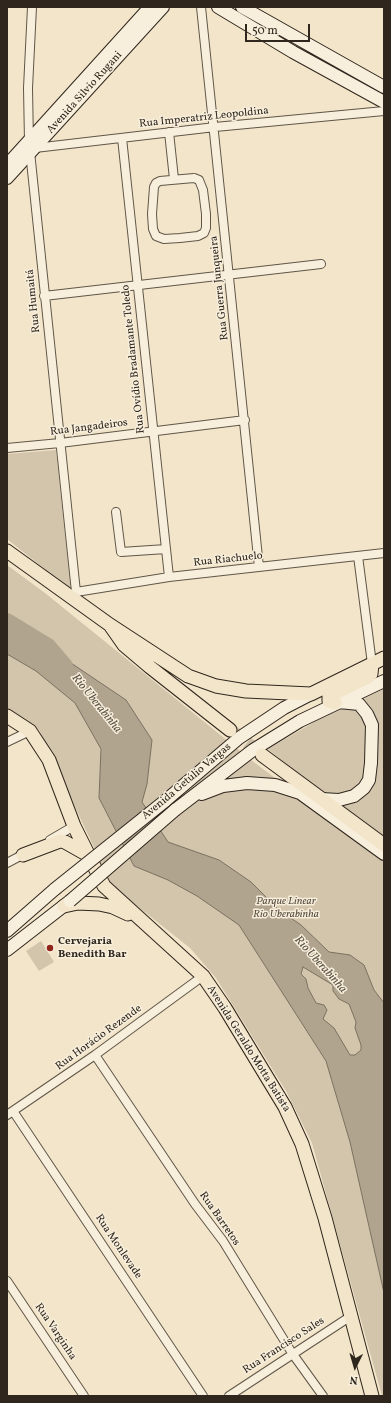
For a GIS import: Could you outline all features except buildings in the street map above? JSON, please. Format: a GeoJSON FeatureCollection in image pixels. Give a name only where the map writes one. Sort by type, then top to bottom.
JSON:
{"type":"FeatureCollection","features":[{"type":"Feature","properties":{"kind":"main road","name":"Avenida Silvio Rugani"},"geometry":{"type":"LineString","coordinates":[[7,178],[150,7]]}},
{"type":"Feature","properties":{"kind":"main road","name":"Avenida Silvio Rugani"},"geometry":{"type":"LineString","coordinates":[[7,165],[31,148],[163,7]]}},
{"type":"Feature","properties":{"kind":"main road"},"geometry":{"type":"LineString","coordinates":[[218,7],[293,52],[384,102]]}},
{"type":"Feature","properties":{"kind":"main road"},"geometry":{"type":"LineString","coordinates":[[242,7],[384,87]]}},
{"type":"Feature","properties":{"kind":"main road"},"geometry":{"type":"LineString","coordinates":[[7,548],[38,574]]}},
{"type":"Feature","properties":{"kind":"main road"},"geometry":{"type":"LineString","coordinates":[[7,552],[38,574],[74,595],[110,625],[188,676],[216,686],[246,691],[311,694]]}},
{"type":"Feature","properties":{"kind":"main road"},"geometry":{"type":"LineString","coordinates":[[110,625],[124,645],[230,730]]}},
{"type":"Feature","properties":{"kind":"main road","name":"Avenida Getúlio Vargas"},"geometry":{"type":"LineString","coordinates":[[7,931],[239,738],[284,708],[384,658]]}},
{"type":"Feature","properties":{"kind":"main road"},"geometry":{"type":"LineString","coordinates":[[321,799],[339,800],[354,796],[364,788],[369,780],[372,725],[367,714],[359,704],[329,701],[329,696],[368,677],[371,674],[372,664]]}},
{"type":"Feature","properties":{"kind":"main road","name":"Avenida Getúlio Vargas"},"geometry":{"type":"LineString","coordinates":[[7,950],[67,903],[191,797],[254,750],[300,721],[384,681]]}},
{"type":"Feature","properties":{"kind":"main road","name":"Avenida Geraldo Motta Batista"},"geometry":{"type":"LineString","coordinates":[[7,716],[30,731],[49,760],[74,826],[104,886],[202,976],[225,1008],[285,1108],[302,1144],[325,1218],[372,1396]]}},
{"type":"Feature","properties":{"kind":"main road"},"geometry":{"type":"LineString","coordinates":[[262,755],[384,844]]}},
{"type":"Feature","properties":{"kind":"main road"},"geometry":{"type":"LineString","coordinates":[[191,797],[223,786],[247,783],[275,785],[300,794],[384,854]]}},
{"type":"Feature","properties":{"kind":"main road"},"geometry":{"type":"LineString","coordinates":[[23,855],[60,841],[88,855]]}},
{"type":"Feature","properties":{"kind":"main road"},"geometry":{"type":"LineString","coordinates":[[67,903],[89,903],[113,907],[150,927]]}},
{"type":"Feature","properties":{"kind":"street","name":"Rua Humaitá"},"geometry":{"type":"LineString","coordinates":[[32,7],[28,88],[31,148],[44,296],[60,443],[74,595]]}},
{"type":"Feature","properties":{"kind":"street","name":"Rua Guerra Junqueira"},"geometry":{"type":"LineString","coordinates":[[201,7],[215,127],[259,567]]}},
{"type":"Feature","properties":{"kind":"street","name":"Rua Imperatriz Leopoldina"},"geometry":{"type":"LineString","coordinates":[[31,148],[215,127],[384,111]]}},
{"type":"Feature","properties":{"kind":"street"},"geometry":{"type":"LineString","coordinates":[[169,132],[174,179]]}},
{"type":"Feature","properties":{"kind":"street","name":"Rua Ovídio Bradamante Toledo"},"geometry":{"type":"LineString","coordinates":[[122,138],[170,577]]}},
{"type":"Feature","properties":{"kind":"street"},"geometry":{"type":"LineString","coordinates":[[194,178],[199,180],[203,190],[206,228],[204,233],[198,236],[164,239],[156,236],[153,229],[154,187],[160,181],[174,179],[194,178]]}},
{"type":"Feature","properties":{"kind":"street"},"geometry":{"type":"LineString","coordinates":[[44,296],[230,273],[321,264]]}},
{"type":"Feature","properties":{"kind":"street","name":"Rua Jangadeiros"},"geometry":{"type":"LineString","coordinates":[[7,448],[154,432],[245,420]]}},
{"type":"Feature","properties":{"kind":"street"},"geometry":{"type":"LineString","coordinates":[[116,512],[121,552],[166,549]]}},
{"type":"Feature","properties":{"kind":"street","name":"Rua Riachuelo"},"geometry":{"type":"LineString","coordinates":[[74,595],[170,577],[384,553]]}},
{"type":"Feature","properties":{"kind":"street"},"geometry":{"type":"LineString","coordinates":[[358,556],[372,664]]}},
{"type":"Feature","properties":{"kind":"street"},"geometry":{"type":"LineString","coordinates":[[7,742],[30,731]]}},
{"type":"Feature","properties":{"kind":"street"},"geometry":{"type":"LineString","coordinates":[[7,863],[74,826]]}},
{"type":"Feature","properties":{"kind":"street","name":"Rua Horácio Rezende"},"geometry":{"type":"LineString","coordinates":[[10,1113],[95,1055],[202,976]]}},
{"type":"Feature","properties":{"kind":"street","name":"Rua Barretos"},"geometry":{"type":"LineString","coordinates":[[95,1055],[194,1204],[222,1241],[292,1353],[323,1396]]}},
{"type":"Feature","properties":{"kind":"street","name":"Rua Monlevade"},"geometry":{"type":"LineString","coordinates":[[10,1113],[203,1396]]}},
{"type":"Feature","properties":{"kind":"street","name":"Rua Varginha"},"geometry":{"type":"LineString","coordinates":[[7,1281],[84,1396]]}},
{"type":"Feature","properties":{"kind":"street","name":"Rua Francisco Sales"},"geometry":{"type":"LineString","coordinates":[[229,1396],[292,1353],[351,1316]]}},
{"type":"Feature","properties":{"kind":"green space"},"geometry":{"type":"Polygon","coordinates":[[[56,450],[71,590],[7,539],[7,454],[56,450]]]}},
{"type":"Feature","properties":{"kind":"green space","name":"Parque Linear Rio Uberabinha"},"geometry":{"type":"Polygon","coordinates":[[[7,565],[45,593],[255,763],[384,859],[384,1396],[382,1396],[312,1143],[286,1091],[216,978],[190,948],[112,886],[39,730],[7,711],[7,565]]]}},
{"type":"Feature","properties":{"kind":"green space"},"geometry":{"type":"Polygon","coordinates":[[[384,689],[384,837],[368,825],[354,820],[268,749],[316,721],[384,689]]]}},
{"type":"Feature","properties":{"kind":"green space"},"geometry":{"type":"Polygon","coordinates":[[[41,941],[54,962],[39,971],[26,951],[41,941]]]}},
{"type":"Feature","properties":{"kind":"water"},"geometry":{"type":"Polygon","coordinates":[[[7,620],[126,700],[152,740],[147,784],[142,802],[168,842],[219,860],[251,882],[279,910],[301,925],[329,952],[350,955],[364,965],[374,990],[384,1003],[384,1293],[350,1142],[326,1061],[239,925],[197,896],[168,880],[134,866],[99,798],[101,749],[75,703],[36,671],[7,654],[7,620]],[[303,967],[301,974],[306,979],[308,988],[316,1003],[324,1005],[327,1010],[323,1019],[334,1028],[350,1055],[355,1055],[361,1050],[361,1045],[355,1028],[356,1022],[349,1004],[339,999],[333,991],[333,985],[303,967]]]}},
{"type":"Feature","properties":{"kind":"waterway","name":"Rio Uberabinha"},"geometry":{"type":"LineString","coordinates":[[7,621],[48,646],[65,666]]}},
{"type":"Feature","properties":{"kind":"tunnel"},"geometry":{"type":"LineString","coordinates":[[232,731],[262,755]]}},
{"type":"Feature","properties":{"kind":"place","name":"Cervejaria Benedith Bar"},"geometry":{"type":"Point","coordinates":[50,948]}}]}
